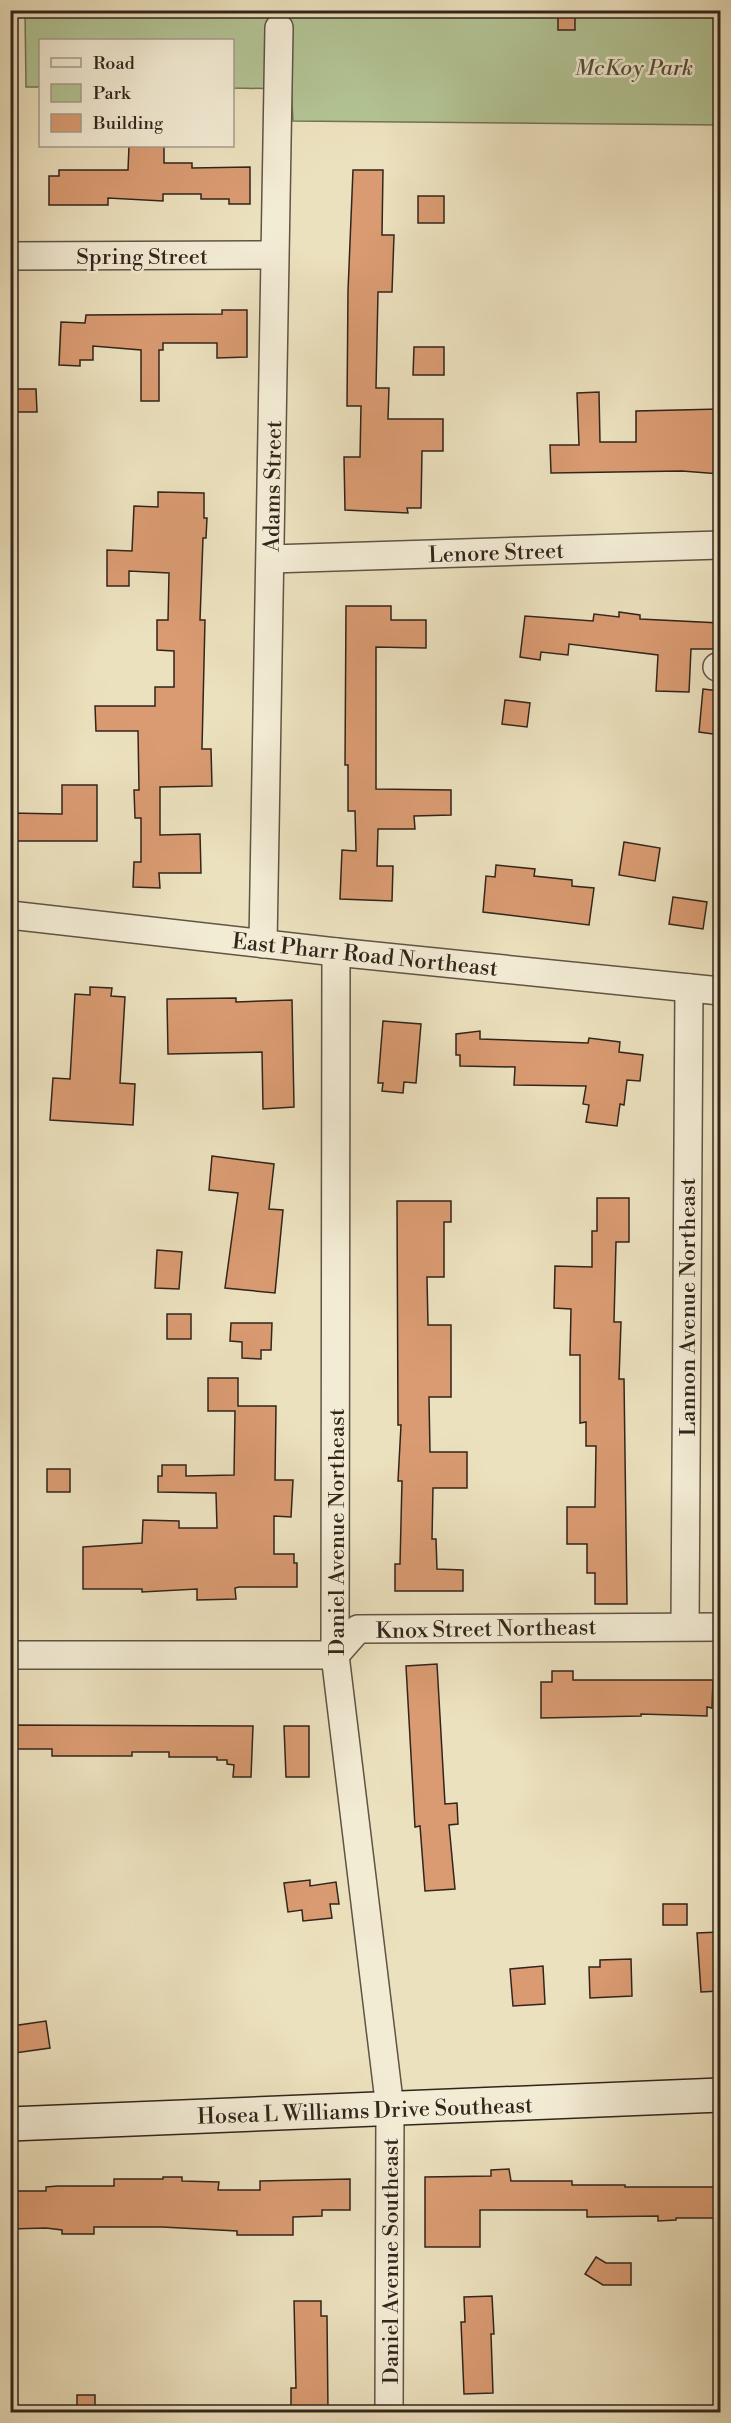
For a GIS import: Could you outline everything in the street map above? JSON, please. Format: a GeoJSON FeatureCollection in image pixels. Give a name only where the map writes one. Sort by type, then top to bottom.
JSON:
{"type":"FeatureCollection","features":[{"type":"Feature","properties":{"kind":"street","name":"Adams Street"},"geometry":{"type":"LineString","coordinates":[[263,944],[271,559],[273,255],[279,28]]}},
{"type":"Feature","properties":{"kind":"street","name":"Spring Street"},"geometry":{"type":"LineString","coordinates":[[10,256],[273,255]]}},
{"type":"Feature","properties":{"kind":"street","name":"Lenore Street"},"geometry":{"type":"LineString","coordinates":[[271,559],[720,545]]}},
{"type":"Feature","properties":{"kind":"street","name":"East Pharr Road Northeast"},"geometry":{"type":"LineString","coordinates":[[10,915],[336,952],[720,991]]}},
{"type":"Feature","properties":{"kind":"street","name":"Daniel Avenue Northeast"},"geometry":{"type":"LineString","coordinates":[[336,952],[335,1654],[390,2109]]}},
{"type":"Feature","properties":{"kind":"street","name":"Lannon Avenue Northeast"},"geometry":{"type":"LineString","coordinates":[[685,1626],[689,988]]}},
{"type":"Feature","properties":{"kind":"street","name":"Knox Street Northeast"},"geometry":{"type":"LineString","coordinates":[[335,1654],[358,1629],[720,1627]]}},
{"type":"Feature","properties":{"kind":"street"},"geometry":{"type":"LineString","coordinates":[[10,1654],[335,1654]]}},
{"type":"Feature","properties":{"kind":"street","name":"Hosea L Williams Drive Southeast"},"geometry":{"type":"LineString","coordinates":[[10,2124],[720,2095]]}},
{"type":"Feature","properties":{"kind":"street","name":"Daniel Avenue Southeast"},"geometry":{"type":"LineString","coordinates":[[389,2412],[390,2109]]}},
{"type":"Feature","properties":{"kind":"green space","name":"McKoy Park"},"geometry":{"type":"Polygon","coordinates":[[[25,11],[720,11],[720,125],[293,121],[291,89],[234,88],[234,39],[39,39],[39,87],[26,87],[25,11]]]}},
{"type":"Feature","properties":{"kind":"building"},"geometry":{"type":"Polygon","coordinates":[[[558,10],[575,10],[575,30],[558,30],[558,10]]]}},
{"type":"Feature","properties":{"kind":"building"},"geometry":{"type":"Polygon","coordinates":[[[129,147],[164,147],[164,163],[192,163],[192,168],[250,167],[250,204],[229,204],[229,199],[201,199],[201,194],[163,194],[163,201],[108,198],[108,205],[49,205],[49,176],[59,176],[59,170],[128,170],[129,147]]]}},
{"type":"Feature","properties":{"kind":"building"},"geometry":{"type":"Polygon","coordinates":[[[353,170],[383,170],[382,235],[394,235],[392,292],[378,292],[376,388],[389,388],[388,419],[443,419],[443,451],[422,451],[421,508],[407,508],[408,513],[345,510],[344,457],[360,457],[361,406],[347,406],[348,291],[353,170]]]}},
{"type":"Feature","properties":{"kind":"building"},"geometry":{"type":"Polygon","coordinates":[[[418,196],[444,196],[444,223],[418,223],[418,196]]]}},
{"type":"Feature","properties":{"kind":"building"},"geometry":{"type":"Polygon","coordinates":[[[222,310],[247,310],[247,357],[217,358],[217,343],[163,343],[163,350],[159,350],[159,401],[141,401],[141,350],[93,346],[93,360],[80,360],[80,366],[59,365],[61,322],[85,323],[86,315],[222,314],[222,310]]]}},
{"type":"Feature","properties":{"kind":"building"},"geometry":{"type":"Polygon","coordinates":[[[414,347],[444,347],[444,375],[413,375],[414,347]]]}},
{"type":"Feature","properties":{"kind":"building"},"geometry":{"type":"Polygon","coordinates":[[[10,389],[36,389],[37,412],[10,412],[10,389]]]}},
{"type":"Feature","properties":{"kind":"building"},"geometry":{"type":"Polygon","coordinates":[[[599,392],[600,442],[636,442],[636,411],[720,409],[720,474],[682,471],[551,473],[550,445],[579,445],[577,393],[599,392]]]}},
{"type":"Feature","properties":{"kind":"building"},"geometry":{"type":"Polygon","coordinates":[[[158,492],[204,493],[204,518],[207,518],[206,538],[203,538],[200,620],[205,620],[202,749],[211,749],[212,786],[160,787],[160,835],[200,834],[201,873],[159,873],[160,888],[133,887],[134,862],[141,862],[141,818],[135,818],[134,790],[139,790],[138,731],[96,731],[95,706],[155,706],[155,687],[174,687],[174,651],[157,650],[157,620],[168,620],[169,573],[129,571],[129,586],[107,586],[107,550],[132,551],[134,506],[158,507],[158,492]]]}},
{"type":"Feature","properties":{"kind":"building"},"geometry":{"type":"Polygon","coordinates":[[[346,606],[391,606],[391,620],[426,620],[426,648],[376,647],[376,789],[451,790],[451,815],[414,816],[415,829],[378,829],[377,866],[393,866],[392,901],[340,899],[342,850],[356,851],[355,811],[348,811],[348,765],[345,765],[346,606]]]}},
{"type":"Feature","properties":{"kind":"building"},"geometry":{"type":"Polygon","coordinates":[[[619,612],[640,615],[640,619],[720,623],[720,649],[691,649],[689,692],[656,691],[658,655],[569,644],[568,655],[541,652],[540,660],[520,657],[525,616],[593,621],[594,614],[619,617],[619,612]]]}},
{"type":"Feature","properties":{"kind":"building"},"geometry":{"type":"Polygon","coordinates":[[[703,689],[720,691],[720,735],[699,732],[703,689]]]}},
{"type":"Feature","properties":{"kind":"building"},"geometry":{"type":"Polygon","coordinates":[[[505,700],[530,703],[527,727],[502,724],[505,700]]]}},
{"type":"Feature","properties":{"kind":"building"},"geometry":{"type":"Polygon","coordinates":[[[62,785],[97,785],[97,841],[10,841],[10,813],[62,814],[62,785]]]}},
{"type":"Feature","properties":{"kind":"building"},"geometry":{"type":"Polygon","coordinates":[[[624,842],[660,848],[655,881],[619,875],[624,842]]]}},
{"type":"Feature","properties":{"kind":"building"},"geometry":{"type":"Polygon","coordinates":[[[496,865],[535,869],[534,876],[572,880],[572,886],[594,888],[589,925],[483,912],[486,876],[495,877],[496,865]]]}},
{"type":"Feature","properties":{"kind":"building"},"geometry":{"type":"Polygon","coordinates":[[[673,897],[707,902],[703,929],[669,924],[673,897]]]}},
{"type":"Feature","properties":{"kind":"building"},"geometry":{"type":"Polygon","coordinates":[[[90,987],[112,988],[111,996],[125,997],[120,1083],[135,1084],[133,1125],[50,1120],[53,1078],[70,1079],[75,994],[90,995],[90,987]]]}},
{"type":"Feature","properties":{"kind":"building"},"geometry":{"type":"Polygon","coordinates":[[[236,998],[236,1002],[292,1000],[294,1107],[263,1109],[262,1052],[168,1054],[167,999],[236,998]]]}},
{"type":"Feature","properties":{"kind":"building"},"geometry":{"type":"Polygon","coordinates":[[[383,1021],[421,1024],[416,1083],[404,1082],[403,1093],[382,1091],[383,1083],[378,1083],[383,1021]]]}},
{"type":"Feature","properties":{"kind":"building"},"geometry":{"type":"Polygon","coordinates":[[[480,1031],[480,1039],[588,1043],[589,1038],[620,1042],[619,1052],[643,1055],[640,1081],[627,1080],[624,1105],[620,1104],[617,1126],[586,1122],[589,1105],[583,1104],[586,1086],[514,1085],[515,1067],[460,1066],[460,1055],[456,1055],[456,1034],[480,1031]]]}},
{"type":"Feature","properties":{"kind":"building"},"geometry":{"type":"Polygon","coordinates":[[[212,1156],[274,1164],[269,1209],[283,1210],[275,1293],[225,1288],[238,1193],[209,1190],[212,1156]]]}},
{"type":"Feature","properties":{"kind":"building"},"geometry":{"type":"Polygon","coordinates":[[[597,1198],[629,1198],[629,1242],[616,1242],[614,1322],[621,1322],[619,1379],[624,1379],[627,1604],[595,1604],[595,1573],[587,1573],[587,1544],[567,1544],[567,1507],[595,1507],[596,1446],[586,1446],[586,1422],[580,1423],[580,1355],[570,1355],[571,1309],[554,1308],[555,1266],[592,1267],[592,1231],[597,1231],[597,1198]]]}},
{"type":"Feature","properties":{"kind":"building"},"geometry":{"type":"Polygon","coordinates":[[[397,1201],[451,1201],[451,1222],[444,1222],[444,1277],[427,1277],[428,1325],[451,1325],[451,1397],[429,1397],[430,1452],[467,1452],[467,1488],[433,1488],[432,1539],[436,1539],[437,1569],[463,1570],[463,1591],[395,1591],[395,1564],[400,1564],[402,1481],[398,1481],[401,1425],[398,1425],[397,1201]]]}},
{"type":"Feature","properties":{"kind":"building"},"geometry":{"type":"Polygon","coordinates":[[[157,1250],[182,1252],[179,1289],[155,1288],[157,1250]]]}},
{"type":"Feature","properties":{"kind":"building"},"geometry":{"type":"Polygon","coordinates":[[[167,1314],[191,1314],[191,1339],[167,1339],[167,1314]]]}},
{"type":"Feature","properties":{"kind":"building"},"geometry":{"type":"Polygon","coordinates":[[[231,1323],[272,1323],[271,1350],[261,1350],[261,1359],[242,1358],[242,1342],[230,1341],[231,1323]]]}},
{"type":"Feature","properties":{"kind":"building"},"geometry":{"type":"Polygon","coordinates":[[[208,1378],[238,1378],[238,1406],[276,1406],[275,1480],[293,1480],[291,1517],[274,1516],[274,1554],[294,1554],[294,1563],[297,1563],[297,1587],[239,1587],[235,1588],[236,1599],[197,1600],[197,1589],[142,1592],[142,1589],[83,1589],[83,1547],[142,1543],[143,1520],[179,1521],[179,1528],[217,1528],[216,1493],[158,1492],[158,1476],[162,1476],[162,1465],[186,1465],[186,1476],[234,1475],[235,1411],[208,1411],[208,1378]]]}},
{"type":"Feature","properties":{"kind":"building"},"geometry":{"type":"Polygon","coordinates":[[[47,1469],[70,1469],[70,1492],[47,1492],[47,1469]]]}},
{"type":"Feature","properties":{"kind":"building"},"geometry":{"type":"Polygon","coordinates":[[[437,1664],[445,1804],[457,1803],[458,1824],[449,1825],[455,1889],[425,1891],[420,1826],[415,1827],[406,1666],[437,1664]]]}},
{"type":"Feature","properties":{"kind":"building"},"geometry":{"type":"Polygon","coordinates":[[[552,1671],[573,1671],[573,1680],[713,1680],[712,1708],[707,1707],[707,1716],[641,1714],[641,1716],[541,1718],[541,1682],[552,1682],[552,1671]]]}},
{"type":"Feature","properties":{"kind":"building"},"geometry":{"type":"Polygon","coordinates":[[[10,1725],[253,1726],[251,1777],[233,1777],[234,1765],[227,1764],[227,1760],[217,1760],[217,1757],[169,1757],[169,1752],[132,1752],[132,1756],[52,1756],[52,1749],[10,1749],[10,1725]]]}},
{"type":"Feature","properties":{"kind":"building"},"geometry":{"type":"Polygon","coordinates":[[[284,1726],[309,1726],[309,1777],[286,1777],[284,1726]]]}},
{"type":"Feature","properties":{"kind":"building"},"geometry":{"type":"Polygon","coordinates":[[[310,1880],[310,1886],[336,1882],[339,1904],[330,1904],[332,1918],[303,1921],[302,1910],[288,1912],[284,1883],[310,1880]]]}},
{"type":"Feature","properties":{"kind":"building"},"geometry":{"type":"Polygon","coordinates":[[[663,1904],[687,1904],[687,1925],[663,1925],[663,1904]]]}},
{"type":"Feature","properties":{"kind":"building"},"geometry":{"type":"Polygon","coordinates":[[[720,1932],[720,1991],[701,1992],[697,1933],[720,1932]]]}},
{"type":"Feature","properties":{"kind":"building"},"geometry":{"type":"Polygon","coordinates":[[[631,1959],[632,1996],[590,1998],[589,1967],[600,1967],[600,1960],[631,1959]]]}},
{"type":"Feature","properties":{"kind":"building"},"geometry":{"type":"Polygon","coordinates":[[[543,1966],[545,2004],[513,2006],[510,1969],[543,1966]]]}},
{"type":"Feature","properties":{"kind":"building"},"geometry":{"type":"Polygon","coordinates":[[[46,2021],[50,2048],[15,2053],[12,2026],[46,2021]]]}},
{"type":"Feature","properties":{"kind":"building"},"geometry":{"type":"Polygon","coordinates":[[[509,2169],[511,2181],[572,2181],[572,2185],[625,2185],[625,2187],[720,2187],[720,2218],[676,2218],[676,2220],[658,2221],[658,2216],[587,2217],[587,2210],[480,2210],[480,2247],[425,2247],[425,2177],[491,2176],[491,2170],[509,2169]]]}},
{"type":"Feature","properties":{"kind":"building"},"geometry":{"type":"Polygon","coordinates":[[[163,2177],[182,2177],[182,2181],[219,2182],[218,2190],[260,2190],[260,2181],[350,2179],[350,2210],[322,2210],[322,2216],[293,2217],[293,2235],[237,2235],[237,2231],[162,2227],[94,2227],[94,2234],[62,2234],[62,2230],[46,2228],[10,2229],[10,2191],[46,2191],[46,2187],[58,2186],[114,2186],[114,2179],[163,2179],[163,2177]]]}},
{"type":"Feature","properties":{"kind":"building"},"geometry":{"type":"Polygon","coordinates":[[[596,2257],[606,2263],[631,2263],[631,2285],[603,2285],[585,2274],[596,2257]]]}},
{"type":"Feature","properties":{"kind":"building"},"geometry":{"type":"Polygon","coordinates":[[[492,2296],[493,2393],[464,2394],[461,2322],[465,2322],[464,2297],[492,2296]]]}},
{"type":"Feature","properties":{"kind":"building"},"geometry":{"type":"Polygon","coordinates":[[[294,2301],[321,2301],[321,2316],[327,2316],[328,2412],[291,2412],[291,2388],[296,2388],[294,2301]]]}},
{"type":"Feature","properties":{"kind":"building"},"geometry":{"type":"Polygon","coordinates":[[[77,2395],[95,2395],[95,2412],[77,2412],[77,2395]]]}}]}
